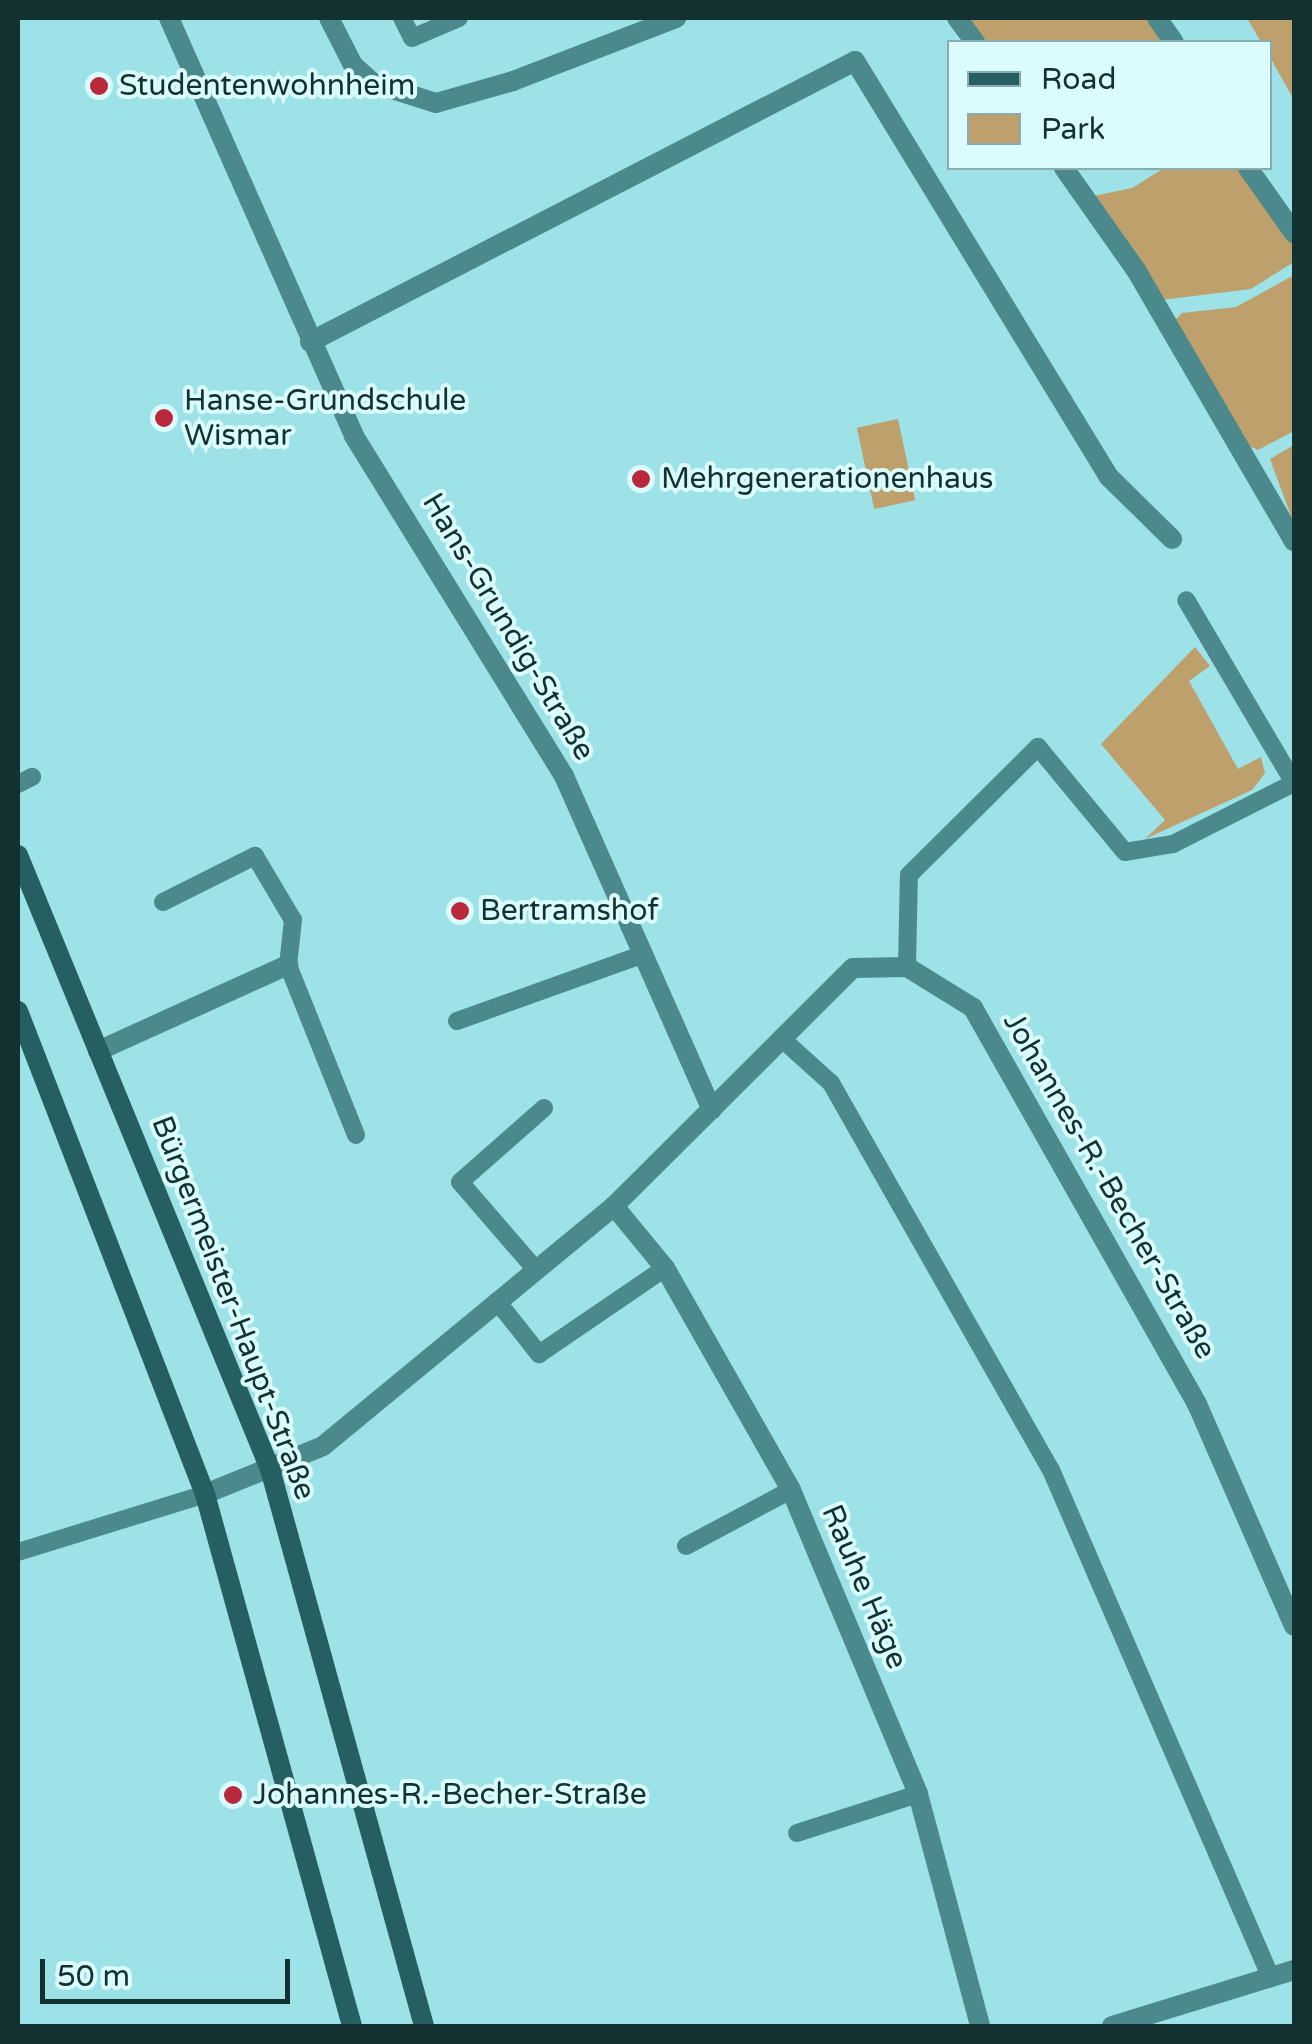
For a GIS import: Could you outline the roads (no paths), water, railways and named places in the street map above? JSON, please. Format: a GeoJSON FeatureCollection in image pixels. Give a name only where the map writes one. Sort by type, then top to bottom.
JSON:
{"type":"FeatureCollection","features":[{"type":"Feature","properties":{"kind":"street","name":"Hans-Grundig-Straße"},"geometry":{"type":"LineString","coordinates":[[168,18],[354,436],[564,776],[612,872],[641,955],[712,1110]]}},
{"type":"Feature","properties":{"kind":"street"},"geometry":{"type":"LineString","coordinates":[[330,18],[353,65],[373,82],[436,103],[676,18]]}},
{"type":"Feature","properties":{"kind":"street"},"geometry":{"type":"LineString","coordinates":[[957,18],[974,40]]}},
{"type":"Feature","properties":{"kind":"street"},"geometry":{"type":"LineString","coordinates":[[1157,18],[1173,40]]}},
{"type":"Feature","properties":{"kind":"street"},"geometry":{"type":"LineString","coordinates":[[310,342],[855,61],[1108,476],[1172,539]]}},
{"type":"Feature","properties":{"kind":"street"},"geometry":{"type":"LineString","coordinates":[[1065,170],[1136,270],[1294,541]]}},
{"type":"Feature","properties":{"kind":"street"},"geometry":{"type":"LineString","coordinates":[[1249,170],[1294,233]]}},
{"type":"Feature","properties":{"kind":"street","name":"Bürgermeister-Haupt-Straße"},"geometry":{"type":"LineString","coordinates":[[18,855],[270,1469],[424,2026]]}},
{"type":"Feature","properties":{"kind":"street"},"geometry":{"type":"LineString","coordinates":[[98,1051],[288,965]]}},
{"type":"Feature","properties":{"kind":"street"},"geometry":{"type":"LineString","coordinates":[[205,1494],[323,1446],[614,1206],[854,968],[907,967]]}},
{"type":"Feature","properties":{"kind":"street","name":"Johannes-R.-Becher-Straße"},"geometry":{"type":"LineString","coordinates":[[907,967],[973,1008],[1197,1404],[1294,1626]]}},
{"type":"Feature","properties":{"kind":"street"},"geometry":{"type":"LineString","coordinates":[[18,1011],[205,1494],[352,2026]]}},
{"type":"Feature","properties":{"kind":"street","name":"Rauhe Häge"},"geometry":{"type":"LineString","coordinates":[[614,1206],[665,1268],[791,1490],[918,1794],[980,2026]]}},
{"type":"Feature","properties":{"kind":"street"},"geometry":{"type":"LineString","coordinates":[[1112,2026],[1294,1970]]}},
{"type":"Feature","properties":{"kind":"lane"},"geometry":{"type":"LineString","coordinates":[[402,18],[412,38],[460,18]]}},
{"type":"Feature","properties":{"kind":"lane"},"geometry":{"type":"LineString","coordinates":[[907,967],[910,876],[1038,747],[1125,852],[1173,844],[1294,784],[1186,600]]}},
{"type":"Feature","properties":{"kind":"lane"},"geometry":{"type":"LineString","coordinates":[[163,902],[255,856],[293,920],[288,965],[356,1135]]}},
{"type":"Feature","properties":{"kind":"lane"},"geometry":{"type":"LineString","coordinates":[[457,1021],[641,955]]}},
{"type":"Feature","properties":{"kind":"lane"},"geometry":{"type":"LineString","coordinates":[[781,1038],[830,1083],[1051,1470],[1271,1978]]}},
{"type":"Feature","properties":{"kind":"lane"},"geometry":{"type":"LineString","coordinates":[[536,1270],[460,1182],[544,1108]]}},
{"type":"Feature","properties":{"kind":"lane"},"geometry":{"type":"LineString","coordinates":[[498,1301],[539,1354],[665,1268]]}},
{"type":"Feature","properties":{"kind":"lane"},"geometry":{"type":"LineString","coordinates":[[686,1546],[791,1490]]}},
{"type":"Feature","properties":{"kind":"lane"},"geometry":{"type":"LineString","coordinates":[[18,1552],[205,1494]]}},
{"type":"Feature","properties":{"kind":"lane"},"geometry":{"type":"LineString","coordinates":[[797,1833],[918,1794]]}},
{"type":"Feature","properties":{"kind":"place","name":"Studentenwohnheim"},"geometry":{"type":"Point","coordinates":[99,86]}},
{"type":"Feature","properties":{"kind":"place","name":"Hanse-Grundschule Wismar"},"geometry":{"type":"Point","coordinates":[164,418]}},
{"type":"Feature","properties":{"kind":"place","name":"Mehrgenerationenhaus"},"geometry":{"type":"Point","coordinates":[641,479]}},
{"type":"Feature","properties":{"kind":"place","name":"Bertramshof"},"geometry":{"type":"Point","coordinates":[460,911]}},
{"type":"Feature","properties":{"kind":"place","name":"Johannes-R.-Becher-Straße"},"geometry":{"type":"Point","coordinates":[233,1795]}}]}
